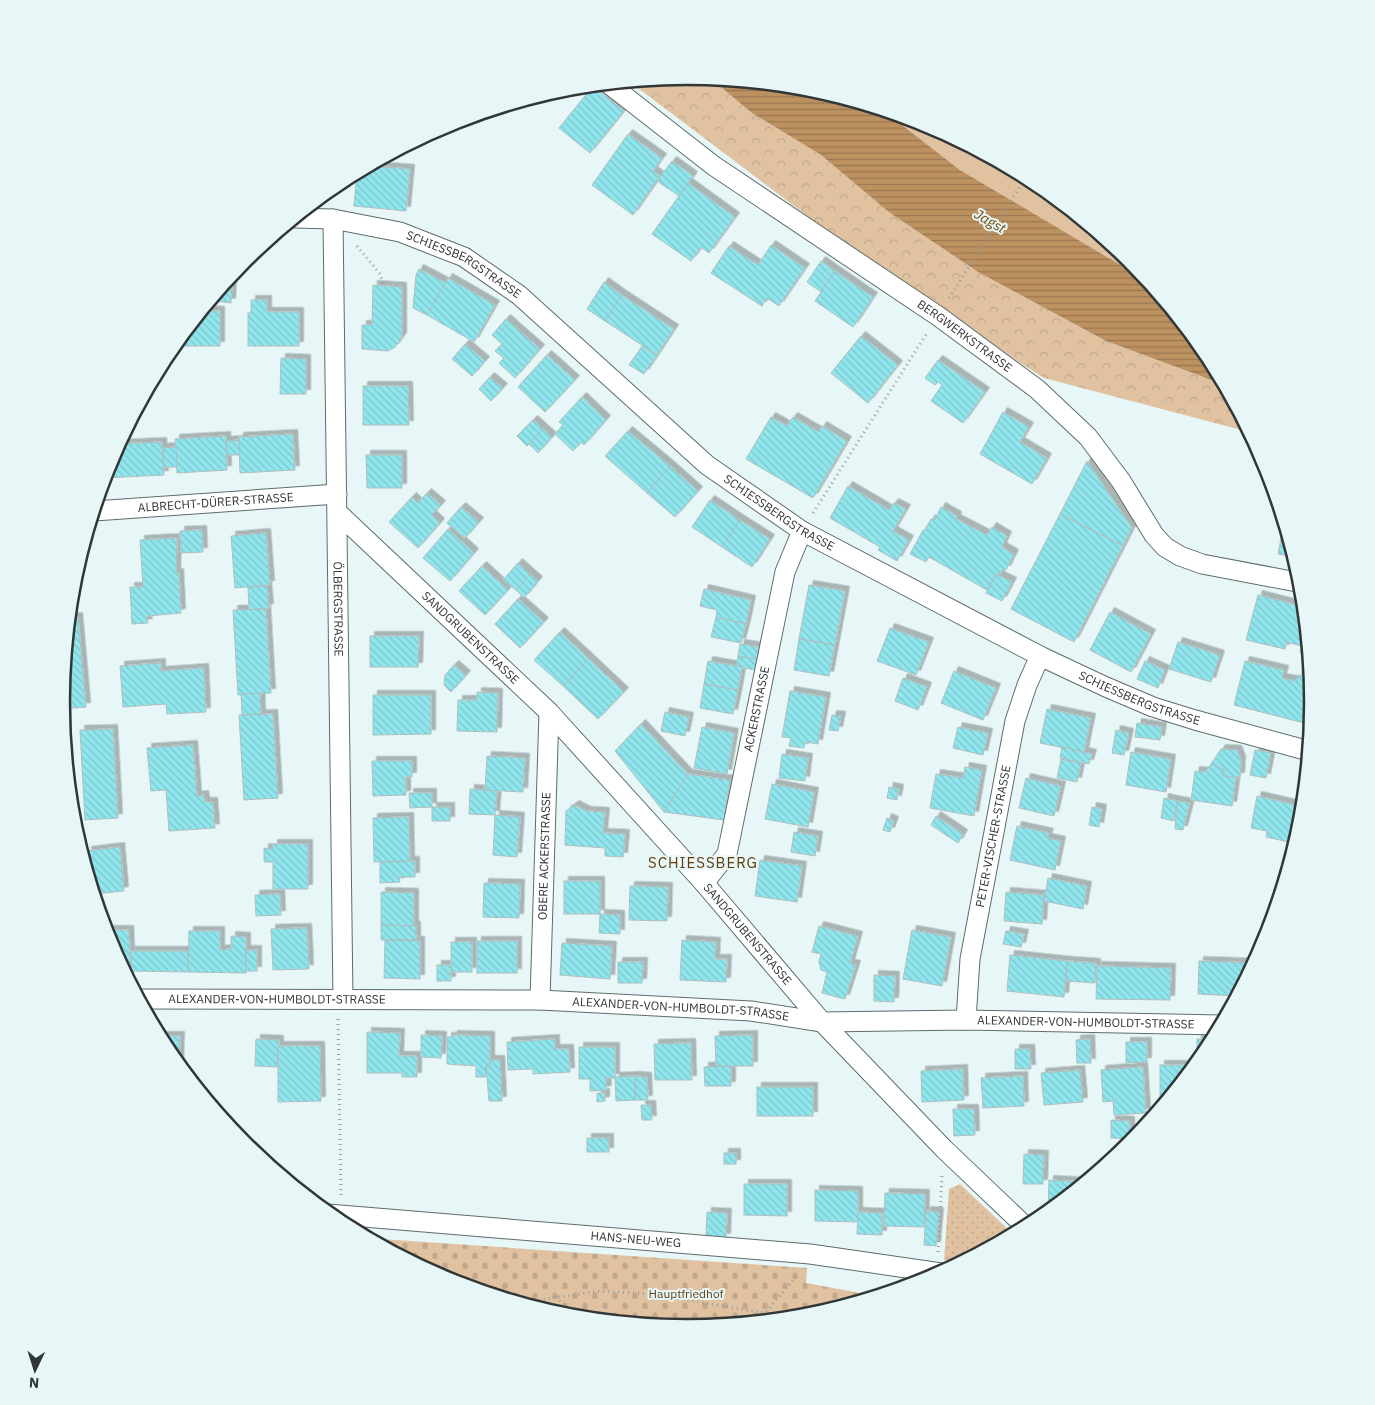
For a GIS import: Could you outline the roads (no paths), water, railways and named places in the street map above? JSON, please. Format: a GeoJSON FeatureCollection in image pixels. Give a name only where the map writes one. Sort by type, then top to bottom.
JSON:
{"type":"FeatureCollection","features":[{"type":"Feature","properties":{"kind":"street","name":"BERGWERKSTRASSE"},"geometry":{"type":"LineString","coordinates":[[616,89],[714,166],[938,316],[1037,389],[1088,437],[1121,481],[1154,535],[1165,547],[1180,556],[1202,564],[1293,581]]}},
{"type":"Feature","properties":{"kind":"street","name":"SCHIESSBERGSTRASSE"},"geometry":{"type":"LineString","coordinates":[[305,218],[333,219],[400,232],[464,257],[519,295],[707,465],[802,531],[1040,656],[1153,707],[1303,749]]}},
{"type":"Feature","properties":{"kind":"street","name":"ÖLBERGSTRASSE"},"geometry":{"type":"LineString","coordinates":[[333,219],[338,514],[340,999]]}},
{"type":"Feature","properties":{"kind":"street","name":"ALBRECHT-DÜRER-STRASSE"},"geometry":{"type":"LineString","coordinates":[[101,511],[337,494]]}},
{"type":"Feature","properties":{"kind":"street","name":"SANDGRUBENSTRASSE"},"geometry":{"type":"LineString","coordinates":[[338,514],[548,712],[704,883],[822,1022],[944,1149],[1021,1222]]}},
{"type":"Feature","properties":{"kind":"street","name":"ACKERSTRASSE"},"geometry":{"type":"LineString","coordinates":[[704,883],[727,854],[785,572],[802,531]]}},
{"type":"Feature","properties":{"kind":"street","name":"PETER-VISCHER-STRASSE"},"geometry":{"type":"LineString","coordinates":[[966,1020],[970,959],[1015,721],[1027,685],[1040,656]]}},
{"type":"Feature","properties":{"kind":"street","name":"OBERE ACKERSTRASSE"},"geometry":{"type":"LineString","coordinates":[[540,1000],[548,712]]}},
{"type":"Feature","properties":{"kind":"street","name":"ALEXANDER-VON-HUMBOLDT-STRASSE"},"geometry":{"type":"LineString","coordinates":[[146,999],[540,1000],[751,1011],[822,1022],[966,1020],[1214,1025]]}},
{"type":"Feature","properties":{"kind":"street","name":"HANS-NEU-WEG"},"geometry":{"type":"LineString","coordinates":[[342,1215],[810,1254],[909,1278]]}},
{"type":"Feature","properties":{"kind":"water","name":"Jagst"},"geometry":{"type":"Polygon","coordinates":[[[719,86],[768,90],[808,97],[847,106],[899,123],[960,170],[1125,268],[1152,295],[1201,359],[1214,381],[1106,341],[978,272],[890,213],[821,155],[752,113],[719,86]]]}},
{"type":"Feature","properties":{"kind":"district","name":"SCHIESSBERG"},"geometry":{"type":"Point","coordinates":[703,863]}},
{"type":"Feature","properties":{"kind":"park label","name":"Hauptfriedhof"},"geometry":{"type":"Point","coordinates":[686,1294]}}]}
